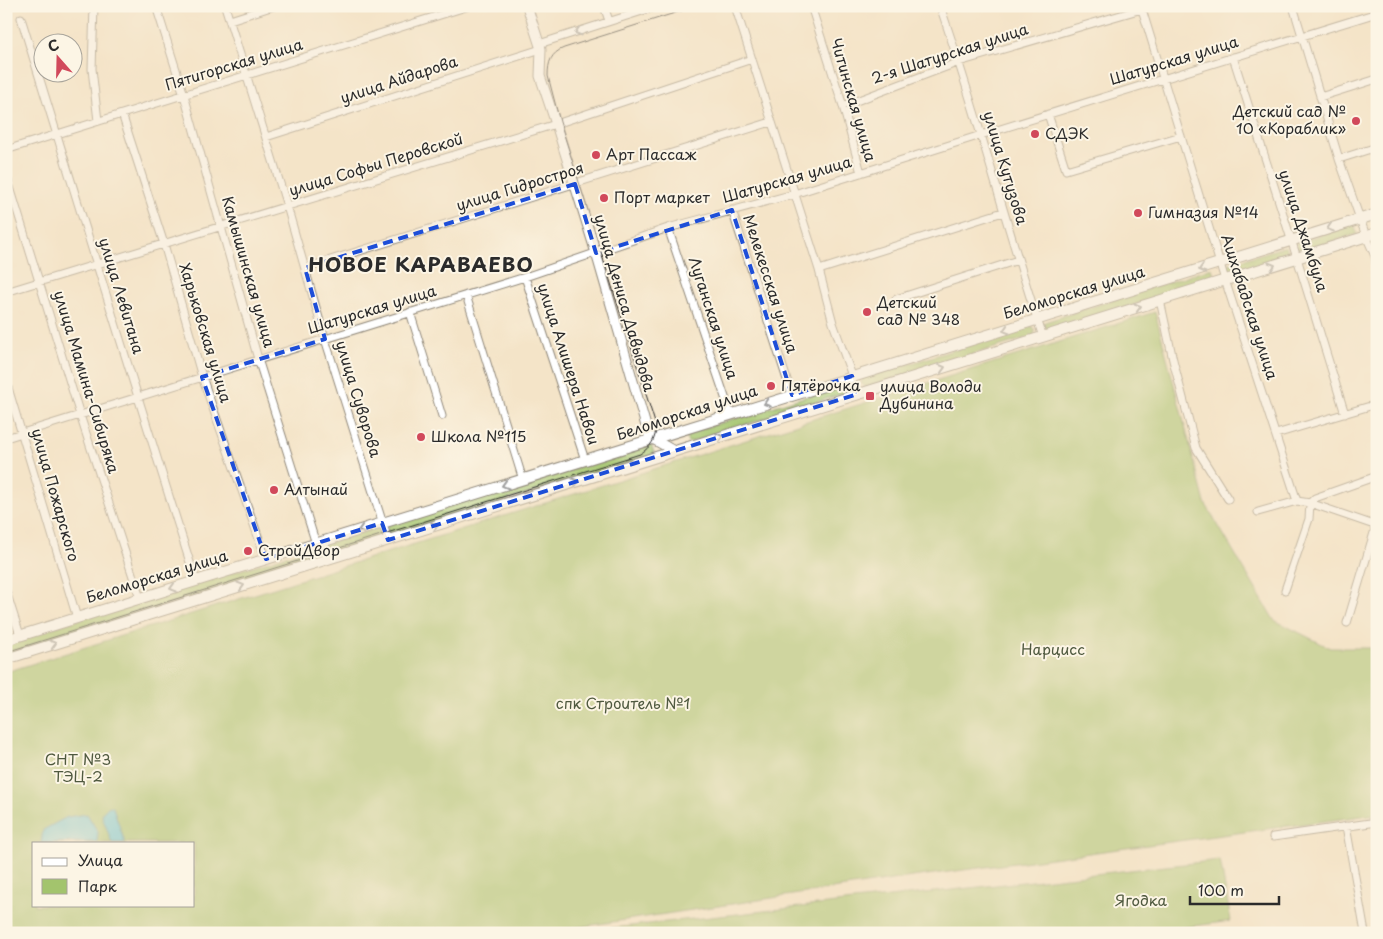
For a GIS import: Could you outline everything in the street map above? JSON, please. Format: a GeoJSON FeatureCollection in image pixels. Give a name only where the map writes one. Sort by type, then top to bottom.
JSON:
{"type":"FeatureCollection","features":[{"type":"Feature","properties":{"kind":"main road","name":"Беломорская улица"},"geometry":{"type":"LineString","coordinates":[[6,640],[1377,214]]}},
{"type":"Feature","properties":{"kind":"main road"},"geometry":{"type":"LineString","coordinates":[[6,659],[1377,233]]}},
{"type":"Feature","properties":{"kind":"main road"},"geometry":{"type":"LineString","coordinates":[[852,376],[858,394]]}},
{"type":"Feature","properties":{"kind":"street"},"geometry":{"type":"LineString","coordinates":[[94,6],[92,69],[98,121]]}},
{"type":"Feature","properties":{"kind":"street","name":"Камышинская улица"},"geometry":{"type":"LineString","coordinates":[[156,6],[184,95],[258,359],[316,544]]}},
{"type":"Feature","properties":{"kind":"street","name":"улица Суворова"},"geometry":{"type":"LineString","coordinates":[[225,6],[287,206],[325,339],[388,540]]}},
{"type":"Feature","properties":{"kind":"street"},"geometry":{"type":"LineString","coordinates":[[230,20],[274,6]]}},
{"type":"Feature","properties":{"kind":"street","name":"Пятигорская улица"},"geometry":{"type":"LineString","coordinates":[[6,150],[469,6]]}},
{"type":"Feature","properties":{"kind":"street","name":"улица Дениса Давыдова"},"geometry":{"type":"LineString","coordinates":[[527,6],[540,47],[540,76],[596,253],[648,433],[653,439]]}},
{"type":"Feature","properties":{"kind":"street"},"geometry":{"type":"LineString","coordinates":[[604,6],[609,21]]}},
{"type":"Feature","properties":{"kind":"street","name":"улица Айдарова"},"geometry":{"type":"LineString","coordinates":[[266,137],[658,6]]}},
{"type":"Feature","properties":{"kind":"street"},"geometry":{"type":"LineString","coordinates":[[735,6],[819,270],[833,323],[852,376]]}},
{"type":"Feature","properties":{"kind":"street","name":"Читинская улица"},"geometry":{"type":"LineString","coordinates":[[811,6],[861,173]]}},
{"type":"Feature","properties":{"kind":"street","name":"улица Кутузова"},"geometry":{"type":"LineString","coordinates":[[940,6],[960,62],[1018,260],[1043,337]]}},
{"type":"Feature","properties":{"kind":"street","name":"2-я Шатурская улица"},"geometry":{"type":"LineString","coordinates":[[842,106],[960,62],[1152,6]]}},
{"type":"Feature","properties":{"kind":"street"},"geometry":{"type":"LineString","coordinates":[[1293,6],[1339,159],[1375,256],[1377,268]]}},
{"type":"Feature","properties":{"kind":"street","name":"Ашхабадская улица"},"geometry":{"type":"LineString","coordinates":[[1142,8],[1225,280],[1297,501]]}},
{"type":"Feature","properties":{"kind":"street","name":"Шатурская улица"},"geometry":{"type":"LineString","coordinates":[[6,438],[525,277],[668,228],[794,194],[1377,13]]}},
{"type":"Feature","properties":{"kind":"street","name":"улица Левитана"},"geometry":{"type":"LineString","coordinates":[[21,18],[98,264],[137,397],[196,581]]}},
{"type":"Feature","properties":{"kind":"street","name":"улица Джамбула"},"geometry":{"type":"LineString","coordinates":[[1232,58],[1292,240],[1345,414]]}},
{"type":"Feature","properties":{"kind":"street","name":"улица Софьи Перовской"},"geometry":{"type":"LineString","coordinates":[[6,292],[556,124],[752,59]]}},
{"type":"Feature","properties":{"kind":"street"},"geometry":{"type":"LineString","coordinates":[[1320,97],[1377,79]]}},
{"type":"Feature","properties":{"kind":"street","name":"Харьковская улица"},"geometry":{"type":"LineString","coordinates":[[122,114],[164,244],[202,377],[266,559]]}},
{"type":"Feature","properties":{"kind":"street"},"geometry":{"type":"LineString","coordinates":[[1048,114],[1066,170],[1181,136]]}},
{"type":"Feature","properties":{"kind":"street","name":"улица Гидростроя"},"geometry":{"type":"LineString","coordinates":[[305,268],[772,122]]}},
{"type":"Feature","properties":{"kind":"street"},"geometry":{"type":"LineString","coordinates":[[1339,159],[1377,147]]}},
{"type":"Feature","properties":{"kind":"street","name":"улица Мамина-Сибиряка"},"geometry":{"type":"LineString","coordinates":[[6,174],[80,414],[140,598]]}},
{"type":"Feature","properties":{"kind":"street","name":"Мелекесская улица"},"geometry":{"type":"LineString","coordinates":[[732,210],[792,395]]}},
{"type":"Feature","properties":{"kind":"street"},"geometry":{"type":"LineString","coordinates":[[819,270],[1004,212]]}},
{"type":"Feature","properties":{"kind":"street","name":"Луганская улица"},"geometry":{"type":"LineString","coordinates":[[668,228],[731,415]]}},
{"type":"Feature","properties":{"kind":"street"},"geometry":{"type":"LineString","coordinates":[[896,299],[1018,260]]}},
{"type":"Feature","properties":{"kind":"street","name":"улица Алишера Навои"},"geometry":{"type":"LineString","coordinates":[[525,277],[585,460]]}},
{"type":"Feature","properties":{"kind":"street"},"geometry":{"type":"LineString","coordinates":[[466,295],[523,480]]}},
{"type":"Feature","properties":{"kind":"street"},"geometry":{"type":"LineString","coordinates":[[1160,300],[1173,360],[1196,448],[1228,499]]}},
{"type":"Feature","properties":{"kind":"street"},"geometry":{"type":"LineString","coordinates":[[410,312],[442,416]]}},
{"type":"Feature","properties":{"kind":"street","name":"улица Пожарского"},"geometry":{"type":"LineString","coordinates":[[6,380],[77,618]]}},
{"type":"Feature","properties":{"kind":"street"},"geometry":{"type":"LineString","coordinates":[[1276,434],[1377,404]]}},
{"type":"Feature","properties":{"kind":"street"},"geometry":{"type":"LineString","coordinates":[[653,439],[674,451]]}},
{"type":"Feature","properties":{"kind":"street"},"geometry":{"type":"LineString","coordinates":[[1285,590],[1309,519],[1310,503],[1315,498],[1377,476]]}},
{"type":"Feature","properties":{"kind":"street"},"geometry":{"type":"LineString","coordinates":[[1258,512],[1297,501],[1310,503],[1376,526],[1347,624]]}},
{"type":"Feature","properties":{"kind":"street"},"geometry":{"type":"LineString","coordinates":[[6,591],[20,635]]}},
{"type":"Feature","properties":{"kind":"street"},"geometry":{"type":"LineString","coordinates":[[1273,837],[1377,822]]}},
{"type":"Feature","properties":{"kind":"street"},"geometry":{"type":"LineString","coordinates":[[1346,826],[1364,933]]}},
{"type":"Feature","properties":{"kind":"highlighted area"},"geometry":{"type":"Polygon","coordinates":[[[575,184],[596,253],[732,210],[792,395],[852,376],[858,394],[388,540],[382,523],[266,559],[202,377],[325,339],[305,268],[575,184]]]}},
{"type":"Feature","properties":{"kind":"green space"},"geometry":{"type":"Polygon","coordinates":[[[1354,224],[1357,234],[1298,252],[1296,243],[1354,224]]]}},
{"type":"Feature","properties":{"kind":"green space"},"geometry":{"type":"Polygon","coordinates":[[[1286,246],[1289,255],[1229,274],[1226,265],[1286,246]]]}},
{"type":"Feature","properties":{"kind":"green space"},"geometry":{"type":"Polygon","coordinates":[[[1212,268],[1215,279],[1048,332],[1042,328],[1045,322],[1212,268]]]}},
{"type":"Feature","properties":{"kind":"green space"},"geometry":{"type":"Polygon","coordinates":[[[1155,312],[1205,503],[1274,620],[1330,648],[1377,648],[1377,814],[912,877],[539,933],[6,933],[6,672],[1155,312]]]}},
{"type":"Feature","properties":{"kind":"green space"},"geometry":{"type":"Polygon","coordinates":[[[1032,326],[1035,330],[1034,336],[865,387],[861,383],[863,378],[1032,326]]]}},
{"type":"Feature","properties":{"kind":"green space"},"geometry":{"type":"Polygon","coordinates":[[[849,383],[852,387],[851,391],[688,443],[685,434],[849,383]]]}},
{"type":"Feature","properties":{"kind":"green space"},"geometry":{"type":"Polygon","coordinates":[[[651,445],[655,455],[389,536],[386,525],[651,445]]]}},
{"type":"Feature","properties":{"kind":"green space"},"geometry":{"type":"Polygon","coordinates":[[[380,527],[384,539],[6,655],[6,642],[380,527]]]}},
{"type":"Feature","properties":{"kind":"green space","name":"Ягодка"},"geometry":{"type":"Polygon","coordinates":[[[1220,860],[1231,921],[1142,933],[568,933],[1220,860]]]}},
{"type":"Feature","properties":{"kind":"water"},"geometry":{"type":"Polygon","coordinates":[[[109,806],[113,807],[125,842],[112,842],[102,816],[109,806]]]}},
{"type":"Feature","properties":{"kind":"water"},"geometry":{"type":"Polygon","coordinates":[[[87,814],[98,832],[97,842],[41,842],[43,830],[67,817],[87,814]]]}},
{"type":"Feature","properties":{"kind":"tram line"},"geometry":{"type":"LineString","coordinates":[[6,652],[640,454],[647,448],[654,439],[656,426],[560,122],[548,71],[553,55],[564,48],[697,6]]}},
{"type":"Feature","properties":{"kind":"place","name":"Детский сад № 10 «Кораблик»"},"geometry":{"type":"Point","coordinates":[1356,121]}},
{"type":"Feature","properties":{"kind":"place","name":"СДЭК"},"geometry":{"type":"Point","coordinates":[1035,134]}},
{"type":"Feature","properties":{"kind":"place","name":"Арт Пассаж"},"geometry":{"type":"Point","coordinates":[596,155]}},
{"type":"Feature","properties":{"kind":"place","name":"Порт маркет"},"geometry":{"type":"Point","coordinates":[604,198]}},
{"type":"Feature","properties":{"kind":"place","name":"Гимназия №14"},"geometry":{"type":"Point","coordinates":[1138,213]}},
{"type":"Feature","properties":{"kind":"place","name":"Детский сад № 348"},"geometry":{"type":"Point","coordinates":[867,312]}},
{"type":"Feature","properties":{"kind":"place","name":"Пятёрочка"},"geometry":{"type":"Point","coordinates":[771,386]}},
{"type":"Feature","properties":{"kind":"place","name":"улица Володи Дубинина"},"geometry":{"type":"Point","coordinates":[870,396]}},
{"type":"Feature","properties":{"kind":"place","name":"Школа №115"},"geometry":{"type":"Point","coordinates":[421,437]}},
{"type":"Feature","properties":{"kind":"place","name":"Алтынай"},"geometry":{"type":"Point","coordinates":[274,490]}},
{"type":"Feature","properties":{"kind":"place","name":"СтройДвор"},"geometry":{"type":"Point","coordinates":[248,551]}},
{"type":"Feature","properties":{"kind":"district","name":"НОВОЕ КАРАВАЕВО"},"geometry":{"type":"Point","coordinates":[421,265]}},
{"type":"Feature","properties":{"kind":"park label","name":"Нарцисс"},"geometry":{"type":"Point","coordinates":[1053,650]}},
{"type":"Feature","properties":{"kind":"park label","name":"спк Строитель №1"},"geometry":{"type":"Point","coordinates":[623,704]}},
{"type":"Feature","properties":{"kind":"park label","name":"СНТ №3 ТЭЦ-2"},"geometry":{"type":"Point","coordinates":[78,768]}}]}
